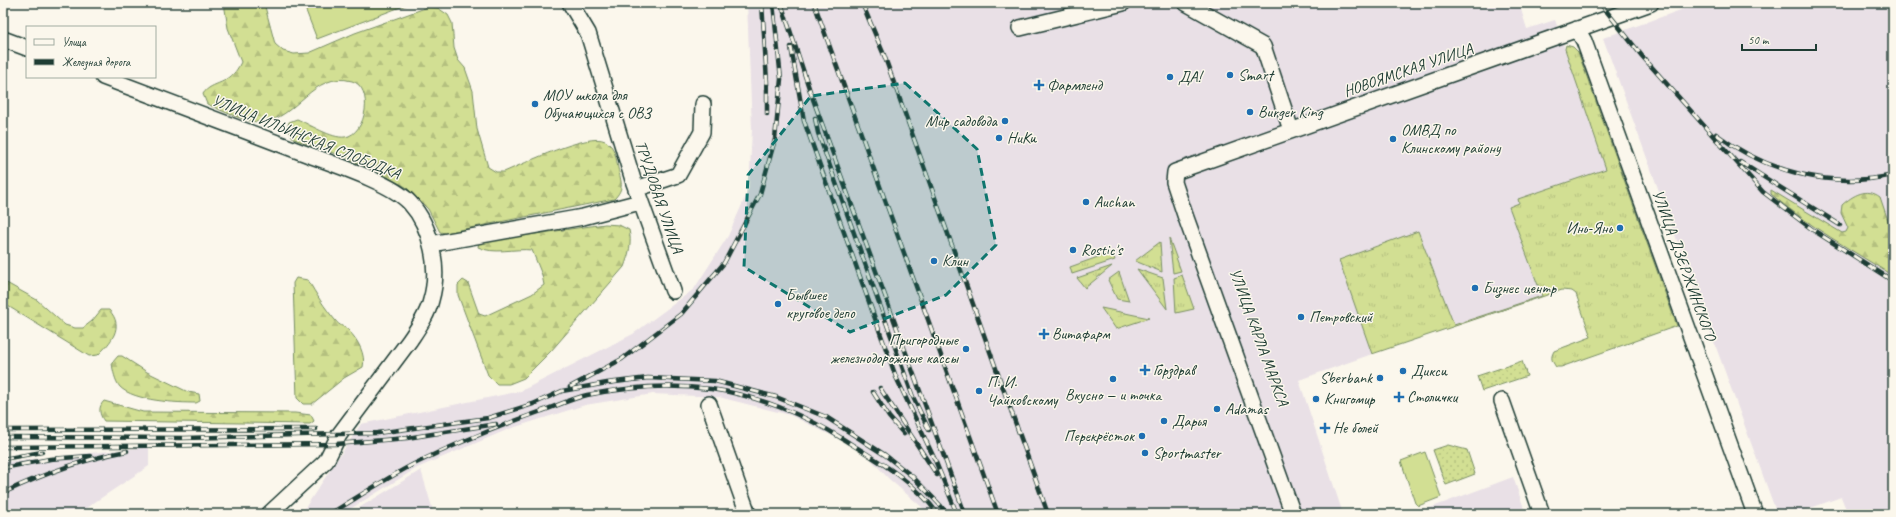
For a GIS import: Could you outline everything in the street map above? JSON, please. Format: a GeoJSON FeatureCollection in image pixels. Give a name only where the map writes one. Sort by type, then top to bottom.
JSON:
{"type":"FeatureCollection","features":[{"type":"Feature","properties":{"kind":"street","name":"ТРУДОВАЯ УЛИЦА"},"geometry":{"type":"LineString","coordinates":[[570,3],[588,33],[638,195],[673,291]]}},
{"type":"Feature","properties":{"kind":"street"},"geometry":{"type":"LineString","coordinates":[[1020,28],[1123,3]]}},
{"type":"Feature","properties":{"kind":"street"},"geometry":{"type":"LineString","coordinates":[[1186,3],[1263,46],[1291,130]]}},
{"type":"Feature","properties":{"kind":"street","name":"НОВОЯМСКАЯ УЛИЦА"},"geometry":{"type":"LineString","coordinates":[[1175,173],[1291,130],[1651,3]]}},
{"type":"Feature","properties":{"kind":"street","name":"УЛИЦА ДЗЕРЖИНСКОГО"},"geometry":{"type":"LineString","coordinates":[[1578,29],[1582,35],[1755,514]]}},
{"type":"Feature","properties":{"kind":"street"},"geometry":{"type":"LineString","coordinates":[[3,39],[26,48]]}},
{"type":"Feature","properties":{"kind":"street","name":"УЛИЦА ИЛЬИНСКАЯ СЛОБОДКА"},"geometry":{"type":"LineString","coordinates":[[106,78],[342,167],[391,189],[403,196],[411,204],[424,225],[431,244],[435,273],[435,286],[431,302],[410,340],[339,435],[326,461],[269,514]]}},
{"type":"Feature","properties":{"kind":"street"},"geometry":{"type":"LineString","coordinates":[[431,244],[583,217],[638,195],[678,175],[702,132],[703,104]]}},
{"type":"Feature","properties":{"kind":"street","name":"УЛИЦА КАРЛА МАРКСА"},"geometry":{"type":"LineString","coordinates":[[1175,173],[1174,182],[1185,215],[1293,514]]}},
{"type":"Feature","properties":{"kind":"street","name":"УЛИЦА КАРЛА МАРКСА"},"geometry":{"type":"LineString","coordinates":[[1175,173],[1183,182],[1303,514]]}},
{"type":"Feature","properties":{"kind":"street"},"geometry":{"type":"LineString","coordinates":[[1502,401],[1542,514]]}},
{"type":"Feature","properties":{"kind":"street"},"geometry":{"type":"LineString","coordinates":[[709,404],[748,514]]}},
{"type":"Feature","properties":{"kind":"highlighted area"},"geometry":{"type":"Polygon","coordinates":[[[905,83],[977,149],[996,245],[946,295],[850,332],[744,267],[748,175],[811,96],[905,83]]]}},
{"type":"Feature","properties":{"kind":"shaded area"},"geometry":{"type":"Polygon","coordinates":[[[747,3],[1519,3],[1527,29],[1555,20],[1606,169],[1518,199],[1519,203],[1509,207],[1542,296],[1454,325],[1369,343],[1372,354],[1299,380],[1343,514],[930,514],[889,479],[863,451],[790,415],[719,397],[653,394],[585,405],[509,429],[417,468],[342,514],[301,514],[361,424],[521,391],[633,334],[694,289],[728,236],[749,189],[752,129],[747,3]]]}},
{"type":"Feature","properties":{"kind":"shaded area"},"geometry":{"type":"Polygon","coordinates":[[[1700,3],[1893,3],[1893,514],[1848,514],[1841,497],[1794,514],[1777,514],[1603,38],[1700,3]]]}},
{"type":"Feature","properties":{"kind":"shaded area"},"geometry":{"type":"Polygon","coordinates":[[[149,447],[149,466],[77,514],[3,514],[3,462],[149,447]]]}},
{"type":"Feature","properties":{"kind":"shaded area"},"geometry":{"type":"Polygon","coordinates":[[[421,470],[434,514],[349,514],[421,470]]]}},
{"type":"Feature","properties":{"kind":"shaded area"},"geometry":{"type":"Polygon","coordinates":[[[1513,477],[1526,514],[1414,514],[1513,477]]]}},
{"type":"Feature","properties":{"kind":"green space"},"geometry":{"type":"Polygon","coordinates":[[[224,3],[264,3],[275,44],[283,51],[294,54],[309,53],[355,33],[428,7],[438,8],[448,15],[452,23],[454,48],[458,60],[465,68],[473,91],[477,129],[488,167],[496,172],[504,172],[556,150],[597,139],[605,141],[613,149],[616,156],[621,181],[620,191],[614,199],[445,233],[440,232],[428,209],[406,187],[350,159],[294,139],[287,128],[289,122],[297,119],[334,136],[345,137],[353,134],[363,120],[365,101],[363,92],[359,85],[352,81],[338,80],[326,82],[285,113],[274,119],[262,122],[241,118],[207,104],[203,94],[211,87],[232,76],[241,62],[228,28],[224,3]]]}},
{"type":"Feature","properties":{"kind":"green space"},"geometry":{"type":"Polygon","coordinates":[[[303,3],[411,3],[317,39],[303,3]]]}},
{"type":"Feature","properties":{"kind":"green space"},"geometry":{"type":"Polygon","coordinates":[[[1566,45],[1573,47],[1578,52],[1677,326],[1561,367],[1556,367],[1552,359],[1554,351],[1591,337],[1576,294],[1572,291],[1562,290],[1372,354],[1339,260],[1418,231],[1454,325],[1542,296],[1509,207],[1519,203],[1518,199],[1606,169],[1565,49],[1566,45]]]}},
{"type":"Feature","properties":{"kind":"green space"},"geometry":{"type":"Polygon","coordinates":[[[1771,190],[1842,233],[1846,232],[1848,228],[1841,213],[1842,205],[1855,195],[1865,192],[1875,194],[1880,197],[1893,235],[1893,276],[1800,217],[1771,194],[1771,190]]]}},
{"type":"Feature","properties":{"kind":"green space"},"geometry":{"type":"Polygon","coordinates":[[[605,224],[619,225],[629,230],[630,248],[624,267],[551,351],[524,378],[509,384],[497,384],[488,375],[458,295],[458,285],[463,280],[468,283],[479,314],[485,316],[532,294],[544,285],[542,275],[532,250],[490,251],[478,247],[479,242],[605,224]]]}},
{"type":"Feature","properties":{"kind":"green space"},"geometry":{"type":"Polygon","coordinates":[[[1169,238],[1181,271],[1173,273],[1169,238]]]}},
{"type":"Feature","properties":{"kind":"green space"},"geometry":{"type":"Polygon","coordinates":[[[1160,242],[1162,272],[1135,261],[1160,242]]]}},
{"type":"Feature","properties":{"kind":"green space"},"geometry":{"type":"Polygon","coordinates":[[[1112,252],[1115,260],[1072,274],[1070,267],[1112,252]]]}},
{"type":"Feature","properties":{"kind":"green space"},"geometry":{"type":"Polygon","coordinates":[[[1112,266],[1085,288],[1077,278],[1112,266]]]}},
{"type":"Feature","properties":{"kind":"green space"},"geometry":{"type":"Polygon","coordinates":[[[1137,269],[1163,278],[1167,309],[1137,269]]]}},
{"type":"Feature","properties":{"kind":"green space"},"geometry":{"type":"Polygon","coordinates":[[[1119,272],[1129,301],[1117,299],[1108,280],[1119,272]]]}},
{"type":"Feature","properties":{"kind":"green space"},"geometry":{"type":"Polygon","coordinates":[[[1182,275],[1194,309],[1176,313],[1174,278],[1182,275]]]}},
{"type":"Feature","properties":{"kind":"green space"},"geometry":{"type":"Polygon","coordinates":[[[296,278],[308,280],[331,315],[339,324],[347,329],[355,339],[362,353],[364,362],[363,367],[344,378],[312,404],[303,404],[297,398],[293,283],[296,278]]]}},
{"type":"Feature","properties":{"kind":"green space"},"geometry":{"type":"Polygon","coordinates":[[[3,281],[37,300],[65,325],[75,328],[83,328],[92,321],[101,310],[109,310],[114,316],[116,322],[116,328],[111,340],[98,355],[89,356],[3,303],[3,281]]]}},
{"type":"Feature","properties":{"kind":"green space"},"geometry":{"type":"Polygon","coordinates":[[[1101,308],[1149,318],[1116,329],[1101,308]]]}},
{"type":"Feature","properties":{"kind":"green space"},"geometry":{"type":"Polygon","coordinates":[[[118,356],[122,356],[147,372],[188,392],[199,394],[200,401],[196,403],[167,402],[145,398],[127,392],[118,385],[114,373],[112,363],[118,356]]]}},
{"type":"Feature","properties":{"kind":"green space"},"geometry":{"type":"Polygon","coordinates":[[[1522,361],[1527,376],[1482,391],[1477,376],[1522,361]]]}},
{"type":"Feature","properties":{"kind":"green space"},"geometry":{"type":"Polygon","coordinates":[[[104,401],[143,412],[295,413],[311,415],[314,421],[310,424],[104,421],[100,411],[104,401]]]}},
{"type":"Feature","properties":{"kind":"green space"},"geometry":{"type":"Polygon","coordinates":[[[1448,445],[1467,450],[1475,474],[1446,485],[1433,450],[1448,445]]]}},
{"type":"Feature","properties":{"kind":"green space"},"geometry":{"type":"Polygon","coordinates":[[[1425,452],[1441,497],[1418,506],[1415,503],[1401,461],[1425,452]]]}},
{"type":"Feature","properties":{"kind":"railway"},"geometry":{"type":"LineString","coordinates":[[762,3],[767,82],[767,114]]}},
{"type":"Feature","properties":{"kind":"railway"},"geometry":{"type":"LineString","coordinates":[[570,387],[622,359],[681,314],[724,263],[760,194],[775,139],[781,79],[773,3]]}},
{"type":"Feature","properties":{"kind":"railway"},"geometry":{"type":"LineString","coordinates":[[781,3],[810,91],[965,514]]}},
{"type":"Feature","properties":{"kind":"railway"},"geometry":{"type":"LineString","coordinates":[[814,3],[998,514]]}},
{"type":"Feature","properties":{"kind":"railway"},"geometry":{"type":"LineString","coordinates":[[862,3],[884,55],[1048,514]]}},
{"type":"Feature","properties":{"kind":"railway"},"geometry":{"type":"LineString","coordinates":[[1600,3],[1642,56],[1763,192],[1813,230],[1893,281]]}},
{"type":"Feature","properties":{"kind":"railway"},"geometry":{"type":"LineString","coordinates":[[791,47],[804,121],[896,377],[935,460],[957,514]]}},
{"type":"Feature","properties":{"kind":"railway"},"geometry":{"type":"LineString","coordinates":[[815,118],[818,133],[913,397],[929,430]]}},
{"type":"Feature","properties":{"kind":"railway"},"geometry":{"type":"LineString","coordinates":[[1716,134],[1735,147],[1756,158],[1800,174],[1846,180],[1870,179],[1893,175]]}},
{"type":"Feature","properties":{"kind":"railway"},"geometry":{"type":"LineString","coordinates":[[1740,162],[1840,225]]}},
{"type":"Feature","properties":{"kind":"railway"},"geometry":{"type":"LineString","coordinates":[[3,437],[184,438],[377,433],[488,418],[533,404],[562,391],[607,383],[648,378],[715,381],[776,397],[826,417],[885,455],[913,477],[947,514]]}},
{"type":"Feature","properties":{"kind":"railway"},"geometry":{"type":"LineString","coordinates":[[330,514],[414,464],[507,424],[587,395],[649,387],[696,387],[728,392],[763,401],[796,414],[828,430],[894,472],[918,491],[938,514]]}},
{"type":"Feature","properties":{"kind":"railway"},"geometry":{"type":"LineString","coordinates":[[880,388],[937,475]]}},
{"type":"Feature","properties":{"kind":"railway"},"geometry":{"type":"LineString","coordinates":[[873,392],[889,417],[904,434]]}},
{"type":"Feature","properties":{"kind":"railway"},"geometry":{"type":"LineString","coordinates":[[3,447],[336,444],[407,438],[496,424]]}},
{"type":"Feature","properties":{"kind":"railway"},"geometry":{"type":"LineString","coordinates":[[3,430],[316,429]]}},
{"type":"Feature","properties":{"kind":"railway"},"geometry":{"type":"LineString","coordinates":[[3,493],[64,468],[95,458],[127,451]]}},
{"type":"Feature","properties":{"kind":"railway"},"geometry":{"type":"LineString","coordinates":[[3,459],[42,452]]}},
{"type":"Feature","properties":{"kind":"railway"},"geometry":{"type":"LineString","coordinates":[[3,468],[50,459],[90,456]]}},
{"type":"Feature","properties":{"kind":"place","name":"Smart"},"geometry":{"type":"Point","coordinates":[1230,75]}},
{"type":"Feature","properties":{"kind":"place","name":"ДА!"},"geometry":{"type":"Point","coordinates":[1170,77]}},
{"type":"Feature","properties":{"kind":"place","name":"Фармленд"},"geometry":{"type":"Point","coordinates":[1039,85]}},
{"type":"Feature","properties":{"kind":"place","name":"МОУ школа для Обучающихся с ОВЗ"},"geometry":{"type":"Point","coordinates":[535,104]}},
{"type":"Feature","properties":{"kind":"place","name":"Burger King"},"geometry":{"type":"Point","coordinates":[1250,112]}},
{"type":"Feature","properties":{"kind":"place","name":"Мир садовода"},"geometry":{"type":"Point","coordinates":[1005,121]}},
{"type":"Feature","properties":{"kind":"place","name":"НиКи"},"geometry":{"type":"Point","coordinates":[999,138]}},
{"type":"Feature","properties":{"kind":"place","name":"ОМВД по Клинскому району"},"geometry":{"type":"Point","coordinates":[1393,139]}},
{"type":"Feature","properties":{"kind":"place","name":"Auchan"},"geometry":{"type":"Point","coordinates":[1086,202]}},
{"type":"Feature","properties":{"kind":"place","name":"Инь-Янь"},"geometry":{"type":"Point","coordinates":[1620,228]}},
{"type":"Feature","properties":{"kind":"place","name":"Rostic's"},"geometry":{"type":"Point","coordinates":[1073,250]}},
{"type":"Feature","properties":{"kind":"place","name":"Клин"},"geometry":{"type":"Point","coordinates":[934,261]}},
{"type":"Feature","properties":{"kind":"place","name":"Бизнес центр"},"geometry":{"type":"Point","coordinates":[1475,288]}},
{"type":"Feature","properties":{"kind":"place","name":"Бывшее круговое депо"},"geometry":{"type":"Point","coordinates":[778,304]}},
{"type":"Feature","properties":{"kind":"place","name":"Петровский"},"geometry":{"type":"Point","coordinates":[1301,317]}},
{"type":"Feature","properties":{"kind":"place","name":"Витафарм"},"geometry":{"type":"Point","coordinates":[1044,334]}},
{"type":"Feature","properties":{"kind":"place","name":"Пригородные железнодорожные кассы"},"geometry":{"type":"Point","coordinates":[966,349]}},
{"type":"Feature","properties":{"kind":"place","name":"Горздрав"},"geometry":{"type":"Point","coordinates":[1145,370]}},
{"type":"Feature","properties":{"kind":"place","name":"Дикси"},"geometry":{"type":"Point","coordinates":[1403,371]}},
{"type":"Feature","properties":{"kind":"place","name":"Sberbank"},"geometry":{"type":"Point","coordinates":[1380,378]}},
{"type":"Feature","properties":{"kind":"place","name":"Вкусно — и точка"},"geometry":{"type":"Point","coordinates":[1113,379]}},
{"type":"Feature","properties":{"kind":"place","name":"П. И. Чайковскому"},"geometry":{"type":"Point","coordinates":[979,391]}},
{"type":"Feature","properties":{"kind":"place","name":"Столички"},"geometry":{"type":"Point","coordinates":[1399,397]}},
{"type":"Feature","properties":{"kind":"place","name":"Книгомир"},"geometry":{"type":"Point","coordinates":[1316,399]}},
{"type":"Feature","properties":{"kind":"place","name":"Adamas"},"geometry":{"type":"Point","coordinates":[1217,409]}},
{"type":"Feature","properties":{"kind":"place","name":"Дарья"},"geometry":{"type":"Point","coordinates":[1164,421]}},
{"type":"Feature","properties":{"kind":"place","name":"Не болей"},"geometry":{"type":"Point","coordinates":[1325,428]}},
{"type":"Feature","properties":{"kind":"place","name":"Перекрёсток"},"geometry":{"type":"Point","coordinates":[1142,436]}},
{"type":"Feature","properties":{"kind":"place","name":"Sportmaster"},"geometry":{"type":"Point","coordinates":[1145,453]}}]}
